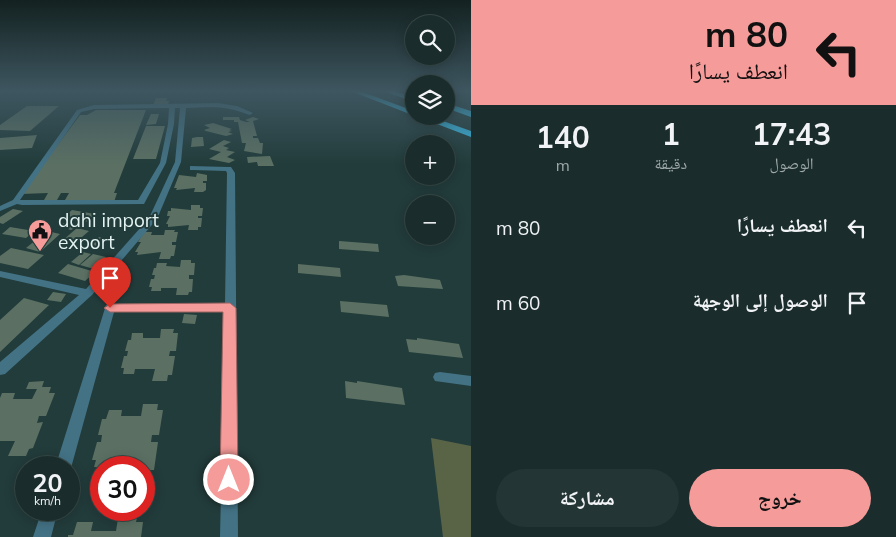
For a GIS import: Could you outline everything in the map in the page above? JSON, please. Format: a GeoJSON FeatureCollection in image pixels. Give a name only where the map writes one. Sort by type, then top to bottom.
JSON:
{"type":"FeatureCollection","features":[{"type":"Feature","properties":{"kind":"highway"},"geometry":{"type":"LineString","coordinates":[[456,115],[471,120]]}},
{"type":"Feature","properties":{"kind":"highway"},"geometry":{"type":"LineString","coordinates":[[455,123],[471,129]]}},
{"type":"Feature","properties":{"kind":"highway"},"geometry":{"type":"LineString","coordinates":[[446,125],[471,134]]}},
{"type":"Feature","properties":{"kind":"street"},"geometry":{"type":"LineString","coordinates":[[0,209],[16,201],[76,115]]}},
{"type":"Feature","properties":{"kind":"street"},"geometry":{"type":"LineString","coordinates":[[16,201],[22,203],[141,202],[163,163],[171,115]]}},
{"type":"Feature","properties":{"kind":"street"},"geometry":{"type":"LineString","coordinates":[[0,370],[88,293],[153,219],[178,162],[182,115]]}},
{"type":"Feature","properties":{"kind":"street"},"geometry":{"type":"LineString","coordinates":[[193,168],[228,169],[231,173],[229,537]]}},
{"type":"Feature","properties":{"kind":"street"},"geometry":{"type":"LineString","coordinates":[[0,274],[88,293]]}},
{"type":"Feature","properties":{"kind":"street"},"geometry":{"type":"LineString","coordinates":[[67,456],[110,308],[230,308]]}},
{"type":"Feature","properties":{"kind":"street"},"geometry":{"type":"LineString","coordinates":[[440,377],[471,381]]}},
{"type":"Feature","properties":{"kind":"street"},"geometry":{"type":"LineString","coordinates":[[42,537],[47,521]]}},
{"type":"Feature","properties":{"kind":"green space"},"geometry":{"type":"Polygon","coordinates":[[[431,438],[471,446],[471,537],[443,537],[431,438]]]}},
{"type":"Feature","properties":{"kind":"building"},"geometry":{"type":"Polygon","coordinates":[[[14,115],[48,115],[30,131],[0,130],[0,125],[14,115]]]}},
{"type":"Feature","properties":{"kind":"building"},"geometry":{"type":"Polygon","coordinates":[[[80,115],[144,115],[114,193],[117,193],[114,202],[65,200],[69,193],[61,193],[57,200],[44,200],[48,193],[21,194],[80,115]]]}},
{"type":"Feature","properties":{"kind":"building"},"geometry":{"type":"Polygon","coordinates":[[[151,115],[159,115],[156,124],[146,125],[151,115]]]}},
{"type":"Feature","properties":{"kind":"building"},"geometry":{"type":"Polygon","coordinates":[[[223,117],[239,117],[240,120],[246,122],[250,122],[245,120],[253,117],[259,119],[253,121],[257,136],[253,136],[253,138],[258,138],[260,143],[263,143],[262,154],[244,151],[246,143],[242,143],[238,122],[223,120],[223,117]]]}},
{"type":"Feature","properties":{"kind":"building"},"geometry":{"type":"Polygon","coordinates":[[[213,123],[232,129],[229,130],[232,131],[228,132],[233,134],[226,136],[204,130],[210,128],[204,125],[213,123]]]}},
{"type":"Feature","properties":{"kind":"building"},"geometry":{"type":"Polygon","coordinates":[[[146,126],[165,126],[156,159],[133,159],[146,126]]]}},
{"type":"Feature","properties":{"kind":"building"},"geometry":{"type":"Polygon","coordinates":[[[37,135],[32,148],[0,150],[0,138],[37,135]]]}},
{"type":"Feature","properties":{"kind":"building"},"geometry":{"type":"Polygon","coordinates":[[[203,137],[204,146],[191,147],[192,138],[203,137]]]}},
{"type":"Feature","properties":{"kind":"building"},"geometry":{"type":"Polygon","coordinates":[[[224,140],[231,142],[223,146],[229,148],[226,150],[235,152],[227,157],[235,160],[229,163],[209,159],[221,152],[209,149],[224,140]]]}},
{"type":"Feature","properties":{"kind":"building"},"geometry":{"type":"Polygon","coordinates":[[[270,156],[274,166],[258,166],[257,162],[248,163],[247,157],[270,156]]]}},
{"type":"Feature","properties":{"kind":"building"},"geometry":{"type":"Polygon","coordinates":[[[197,173],[207,175],[207,181],[203,181],[203,183],[206,183],[206,190],[203,192],[194,192],[195,188],[176,190],[177,188],[174,188],[179,175],[196,177],[197,173]]]}},
{"type":"Feature","properties":{"kind":"building"},"geometry":{"type":"Polygon","coordinates":[[[191,205],[200,205],[200,208],[203,208],[202,216],[198,216],[198,218],[202,218],[201,227],[198,227],[198,230],[188,230],[189,225],[168,227],[168,224],[166,224],[170,216],[167,216],[171,208],[191,210],[191,205]]]}},
{"type":"Feature","properties":{"kind":"building"},"geometry":{"type":"Polygon","coordinates":[[[13,209],[23,211],[3,224],[0,223],[0,217],[13,209]]]}},
{"type":"Feature","properties":{"kind":"building"},"geometry":{"type":"Polygon","coordinates":[[[72,210],[95,214],[86,222],[63,218],[72,210]]]}},
{"type":"Feature","properties":{"kind":"building"},"geometry":{"type":"Polygon","coordinates":[[[64,223],[77,227],[71,230],[59,226],[64,223]]]}},
{"type":"Feature","properties":{"kind":"building"},"geometry":{"type":"Polygon","coordinates":[[[10,227],[34,231],[26,238],[2,234],[10,227]]]}},
{"type":"Feature","properties":{"kind":"building"},"geometry":{"type":"Polygon","coordinates":[[[77,228],[89,231],[75,243],[63,240],[77,228]]]}},
{"type":"Feature","properties":{"kind":"building"},"geometry":{"type":"Polygon","coordinates":[[[165,230],[175,230],[174,232],[178,232],[176,242],[172,242],[172,245],[176,245],[174,256],[171,256],[170,259],[159,259],[161,252],[137,255],[138,252],[135,252],[141,242],[138,242],[144,232],[152,232],[151,235],[164,235],[165,230]]]}},
{"type":"Feature","properties":{"kind":"building"},"geometry":{"type":"Polygon","coordinates":[[[47,231],[60,234],[40,252],[26,248],[47,231]]]}},
{"type":"Feature","properties":{"kind":"building"},"geometry":{"type":"Polygon","coordinates":[[[99,237],[108,239],[100,247],[92,245],[99,237]]]}},
{"type":"Feature","properties":{"kind":"building"},"geometry":{"type":"Polygon","coordinates":[[[339,241],[378,244],[379,252],[339,249],[339,241]]]}},
{"type":"Feature","properties":{"kind":"building"},"geometry":{"type":"Polygon","coordinates":[[[11,248],[44,255],[28,269],[0,263],[0,256],[11,248]]]}},
{"type":"Feature","properties":{"kind":"building"},"geometry":{"type":"Polygon","coordinates":[[[83,252],[91,254],[79,265],[71,262],[83,252]]]}},
{"type":"Feature","properties":{"kind":"building"},"geometry":{"type":"Polygon","coordinates":[[[93,254],[106,257],[94,269],[80,265],[93,254]]]}},
{"type":"Feature","properties":{"kind":"building"},"geometry":{"type":"Polygon","coordinates":[[[181,260],[191,260],[191,263],[195,263],[194,275],[189,275],[189,279],[193,279],[192,292],[189,292],[188,295],[176,295],[177,288],[161,288],[161,291],[151,291],[152,287],[149,287],[151,279],[154,279],[155,275],[152,275],[157,263],[167,263],[166,266],[180,267],[181,260]]]}},
{"type":"Feature","properties":{"kind":"building"},"geometry":{"type":"Polygon","coordinates":[[[68,264],[95,272],[85,281],[58,273],[68,264]]]}},
{"type":"Feature","properties":{"kind":"building"},"geometry":{"type":"Polygon","coordinates":[[[298,264],[340,268],[341,277],[298,273],[298,264]]]}},
{"type":"Feature","properties":{"kind":"building"},"geometry":{"type":"Polygon","coordinates":[[[404,275],[440,280],[443,289],[398,286],[395,276],[404,275]]]}},
{"type":"Feature","properties":{"kind":"building"},"geometry":{"type":"Polygon","coordinates":[[[53,292],[66,294],[61,302],[47,300],[53,292]]]}},
{"type":"Feature","properties":{"kind":"building"},"geometry":{"type":"Polygon","coordinates":[[[24,298],[49,305],[0,352],[0,320],[24,298]]]}},
{"type":"Feature","properties":{"kind":"building"},"geometry":{"type":"Polygon","coordinates":[[[340,301],[387,305],[389,317],[341,312],[340,301]]]}},
{"type":"Feature","properties":{"kind":"building"},"geometry":{"type":"Polygon","coordinates":[[[184,314],[197,315],[195,324],[182,323],[184,314]]]}},
{"type":"Feature","properties":{"kind":"building"},"geometry":{"type":"Polygon","coordinates":[[[161,329],[174,329],[173,333],[178,333],[176,351],[170,351],[169,356],[175,356],[172,375],[168,375],[167,381],[152,381],[155,369],[135,369],[134,374],[123,374],[124,368],[121,368],[124,356],[127,356],[128,351],[125,351],[128,340],[131,340],[132,333],[143,333],[143,338],[160,338],[161,329]]]}},
{"type":"Feature","properties":{"kind":"building"},"geometry":{"type":"Polygon","coordinates":[[[417,338],[459,344],[463,358],[409,352],[406,339],[417,340],[417,338]]]}},
{"type":"Feature","properties":{"kind":"building"},"geometry":{"type":"Polygon","coordinates":[[[44,381],[42,387],[51,387],[49,393],[55,393],[46,416],[39,416],[37,423],[43,422],[33,448],[29,449],[26,456],[8,456],[15,441],[0,441],[0,398],[2,393],[15,393],[13,399],[32,399],[37,389],[26,389],[29,382],[44,381]]]}},
{"type":"Feature","properties":{"kind":"building"},"geometry":{"type":"Polygon","coordinates":[[[345,381],[402,388],[405,405],[346,398],[345,381]]]}},
{"type":"Feature","properties":{"kind":"building"},"geometry":{"type":"Polygon","coordinates":[[[143,404],[158,404],[157,410],[163,410],[159,435],[152,435],[151,442],[158,442],[155,463],[155,456],[93,456],[97,442],[101,442],[102,435],[98,435],[102,419],[106,419],[109,410],[122,410],[121,416],[141,416],[143,404]]]}},
{"type":"Feature","properties":{"kind":"building"},"geometry":{"type":"Polygon","coordinates":[[[118,521],[143,522],[141,537],[68,537],[68,535],[73,535],[77,522],[93,522],[91,531],[116,531],[118,521]]]}},
{"type":"Feature","properties":{"kind":"place","name":"dahi import export"},"geometry":{"type":"Point","coordinates":[40,252]}},
{"type":"Feature","properties":{"kind":"route"},"geometry":{"type":"LineString","coordinates":[[110,308],[230,308],[229,480]]}}]}
